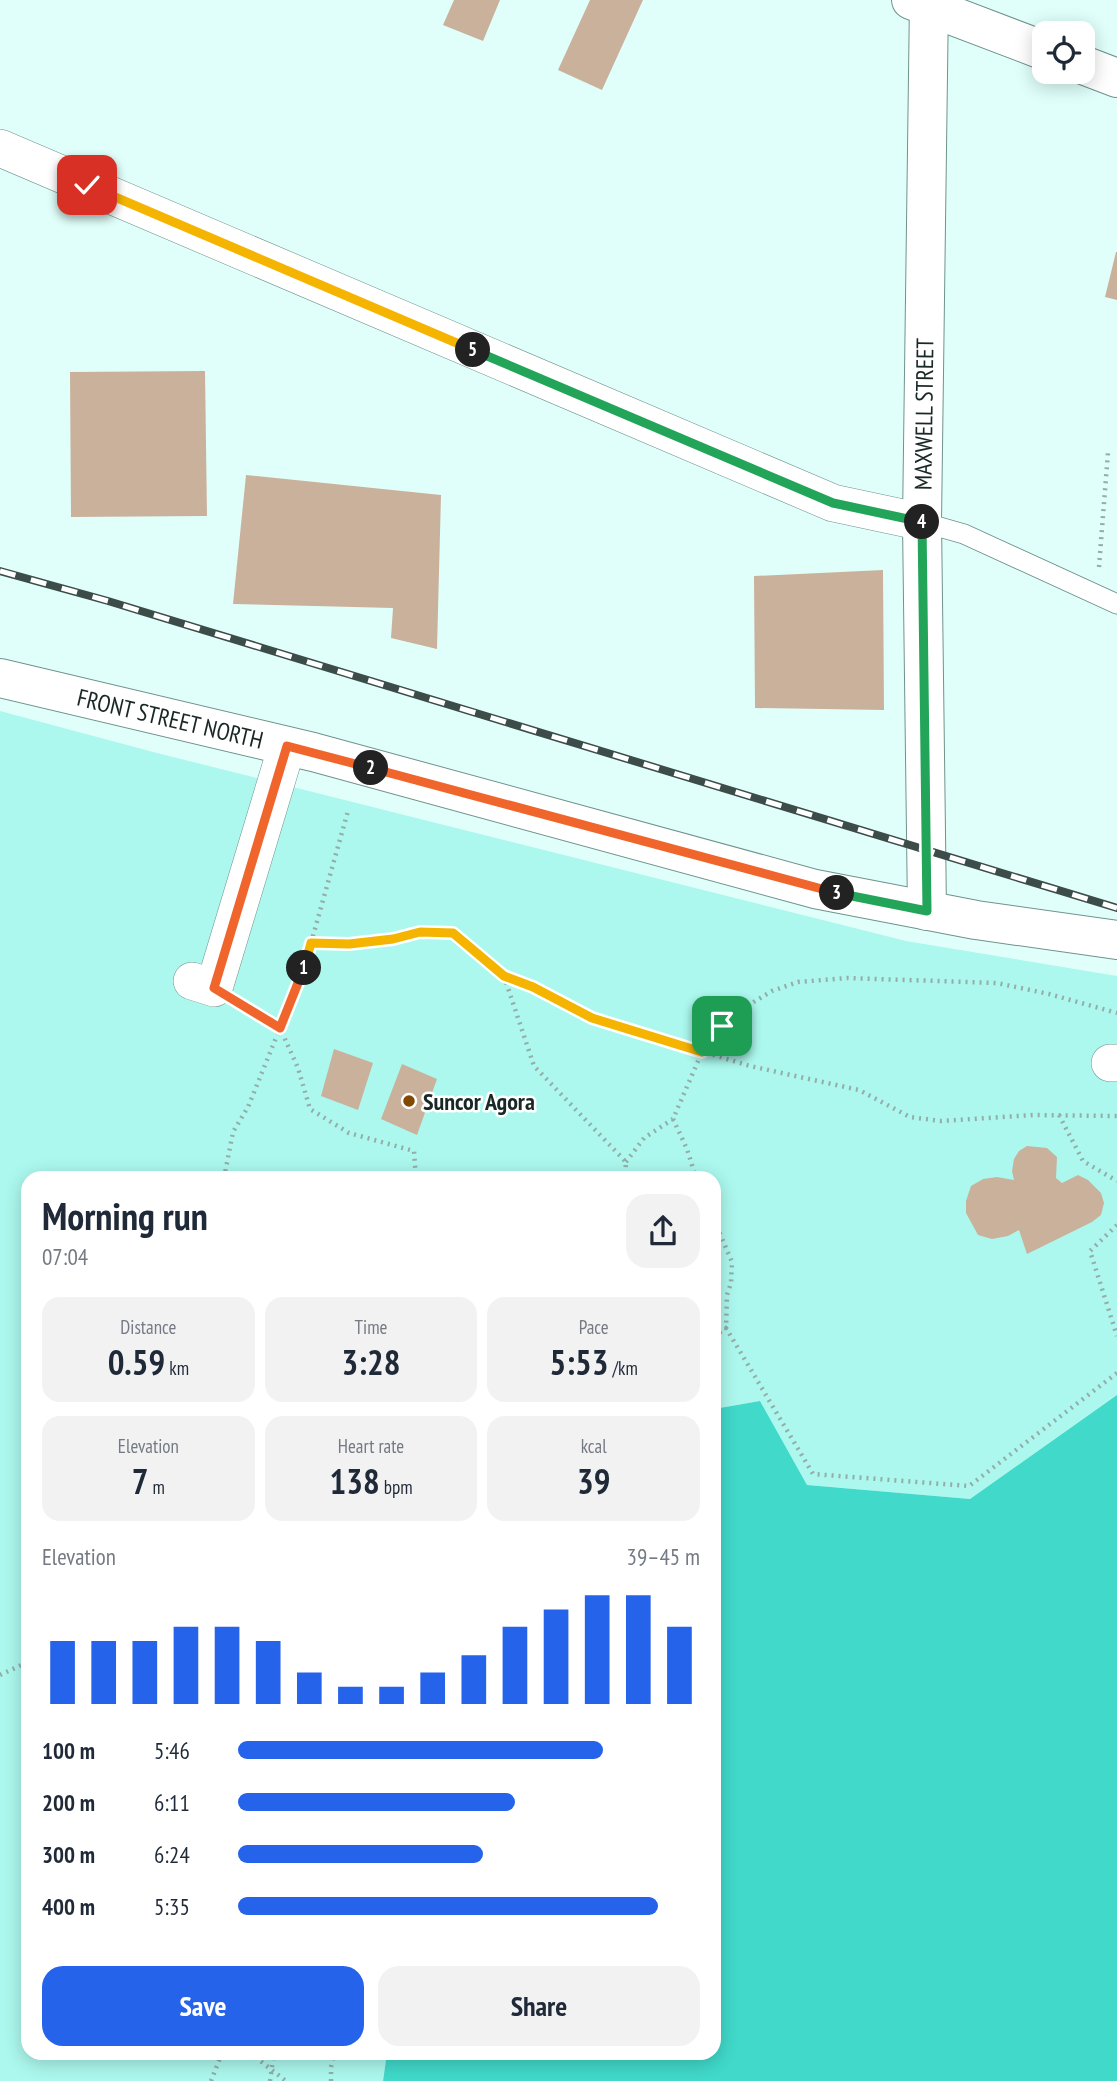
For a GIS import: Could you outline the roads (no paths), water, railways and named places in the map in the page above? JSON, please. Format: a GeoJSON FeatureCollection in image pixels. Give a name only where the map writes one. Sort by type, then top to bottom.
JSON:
{"type":"FeatureCollection","features":[{"type":"Feature","properties":{"kind":"main road"},"geometry":{"type":"LineString","coordinates":[[923,2],[1032,46]]}},
{"type":"Feature","properties":{"kind":"main road","name":"MAXWELL STREET"},"geometry":{"type":"LineString","coordinates":[[923,2],[922,522],[927,911]]}},
{"type":"Feature","properties":{"kind":"main road"},"geometry":{"type":"LineString","coordinates":[[1095,70],[1117,78]]}},
{"type":"Feature","properties":{"kind":"main road","name":"FRONT STREET NORTH"},"geometry":{"type":"LineString","coordinates":[[0,678],[287,746],[815,889],[927,911],[1117,940]]}},
{"type":"Feature","properties":{"kind":"street"},"geometry":{"type":"LineString","coordinates":[[0,148],[833,503],[922,522]]}},
{"type":"Feature","properties":{"kind":"street"},"geometry":{"type":"LineString","coordinates":[[203,985],[232,891],[287,746]]}},
{"type":"Feature","properties":{"kind":"lane"},"geometry":{"type":"LineString","coordinates":[[922,522],[964,534],[1117,604]]}},
{"type":"Feature","properties":{"kind":"water"},"geometry":{"type":"Polygon","coordinates":[[[1117,1395],[1117,2081],[383,2081],[386,2060],[721,2060],[721,1408],[760,1401],[807,1485],[970,1499],[1117,1395]]]}},
{"type":"Feature","properties":{"kind":"railway"},"geometry":{"type":"LineString","coordinates":[[0,571],[108,601],[1117,908]]}},
{"type":"Feature","properties":{"kind":"place","name":"Suncor Agora"},"geometry":{"type":"Point","coordinates":[409,1101]}}]}
